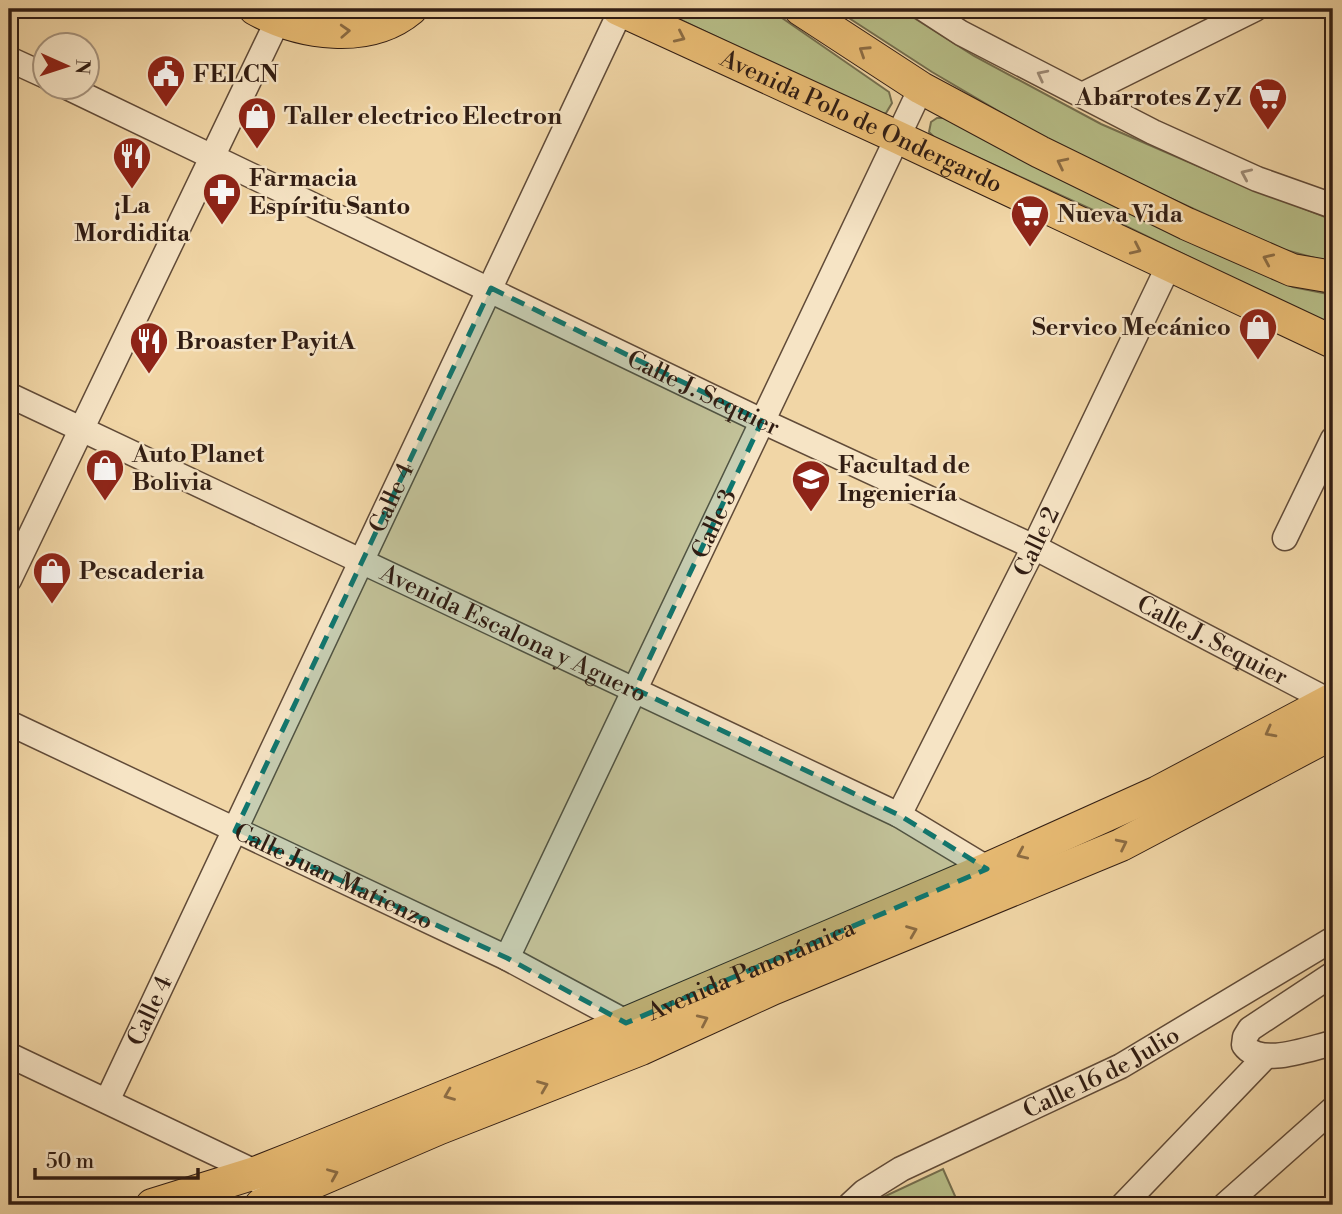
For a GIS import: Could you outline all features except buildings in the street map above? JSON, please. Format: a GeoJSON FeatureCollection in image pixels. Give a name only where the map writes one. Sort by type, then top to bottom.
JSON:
{"type":"FeatureCollection","features":[{"type":"Feature","properties":{"kind":"main road"},"geometry":{"type":"LineString","coordinates":[[267,14],[305,29],[365,30],[402,16],[411,9]]}},
{"type":"Feature","properties":{"kind":"main road","name":"Avenida Polo de Ondergardo"},"geometry":{"type":"LineString","coordinates":[[800,9],[920,88],[1040,152],[1187,224],[1292,270],[1333,277]]}},
{"type":"Feature","properties":{"kind":"main road","name":"Avenida Polo de Ondergardo"},"geometry":{"type":"LineString","coordinates":[[620,10],[1333,342]]}},
{"type":"Feature","properties":{"kind":"main road","name":"Avenida Panorámica"},"geometry":{"type":"LineString","coordinates":[[266,1203],[440,1128],[634,1036],[992,883],[1332,700]]}},
{"type":"Feature","properties":{"kind":"main road","name":"Avenida Panorámica"},"geometry":{"type":"LineString","coordinates":[[992,883],[1121,845],[1333,733]]}},
{"type":"Feature","properties":{"kind":"main road","name":"Avenida Panorámica"},"geometry":{"type":"LineString","coordinates":[[152,1205],[255,1173],[634,1036]]}},
{"type":"Feature","properties":{"kind":"street"},"geometry":{"type":"LineString","coordinates":[[924,9],[961,33],[1153,132],[1257,179],[1333,206]]}},
{"type":"Feature","properties":{"kind":"street"},"geometry":{"type":"LineString","coordinates":[[1082,95],[1255,9]]}},
{"type":"Feature","properties":{"kind":"street","name":"Calle 4"},"geometry":{"type":"LineString","coordinates":[[107,1101],[620,10]]}},
{"type":"Feature","properties":{"kind":"street"},"geometry":{"type":"LineString","coordinates":[[9,580],[212,156],[267,14]]}},
{"type":"Feature","properties":{"kind":"street"},"geometry":{"type":"LineString","coordinates":[[9,59],[32,70]]}},
{"type":"Feature","properties":{"kind":"street","name":"Calle 3"},"geometry":{"type":"LineString","coordinates":[[507,958],[920,88]]}},
{"type":"Feature","properties":{"kind":"street","name":"Calle J. Sequier"},"geometry":{"type":"LineString","coordinates":[[98,102],[491,288],[762,421],[1034,547],[1332,700]]}},
{"type":"Feature","properties":{"kind":"street","name":"Calle 2"},"geometry":{"type":"LineString","coordinates":[[900,815],[1034,547],[1169,265]]}},
{"type":"Feature","properties":{"kind":"street","name":"Avenida Escalona y Aguero"},"geometry":{"type":"LineString","coordinates":[[9,395],[900,815],[992,883]]}},
{"type":"Feature","properties":{"kind":"street"},"geometry":{"type":"LineString","coordinates":[[1285,538],[1333,439]]}},
{"type":"Feature","properties":{"kind":"street","name":"Calle Juan Matienzo"},"geometry":{"type":"LineString","coordinates":[[9,723],[507,958],[634,1036]]}},
{"type":"Feature","properties":{"kind":"street","name":"Calle 16 de Julio"},"geometry":{"type":"LineString","coordinates":[[857,1199],[914,1163],[1121,1066],[1333,939]]}},
{"type":"Feature","properties":{"kind":"street"},"geometry":{"type":"LineString","coordinates":[[1333,974],[1246,1033],[1244,1045],[1258,1056],[1265,1057],[1333,1043]]}},
{"type":"Feature","properties":{"kind":"street"},"geometry":{"type":"LineString","coordinates":[[9,1055],[255,1173],[266,1203]]}},
{"type":"Feature","properties":{"kind":"street"},"geometry":{"type":"LineString","coordinates":[[1123,1205],[1265,1057]]}},
{"type":"Feature","properties":{"kind":"street"},"geometry":{"type":"LineString","coordinates":[[1226,1205],[1333,1109]]}},
{"type":"Feature","properties":{"kind":"highlighted area"},"geometry":{"type":"Polygon","coordinates":[[[491,288],[762,421],[635,689],[899,815],[987,869],[626,1023],[507,958],[235,831],[491,288]]]}},
{"type":"Feature","properties":{"kind":"green space"},"geometry":{"type":"Polygon","coordinates":[[[658,9],[769,9],[889,92],[892,103],[886,113],[878,114],[658,9]]]}},
{"type":"Feature","properties":{"kind":"green space"},"geometry":{"type":"Polygon","coordinates":[[[835,9],[900,9],[974,56],[1101,124],[1223,177],[1333,220],[1333,263],[1282,249],[1066,151],[932,72],[835,9]]]}},
{"type":"Feature","properties":{"kind":"green space"},"geometry":{"type":"Polygon","coordinates":[[[937,118],[949,118],[1128,212],[1293,287],[1333,295],[1333,327],[1093,210],[935,138],[929,132],[931,122],[937,118]]]}},
{"type":"Feature","properties":{"kind":"green space"},"geometry":{"type":"Polygon","coordinates":[[[943,1169],[959,1205],[882,1205],[879,1199],[943,1169]]]}},
{"type":"Feature","properties":{"kind":"place","name":"FELCN"},"geometry":{"type":"Point","coordinates":[166,108]}},
{"type":"Feature","properties":{"kind":"place","name":"Abarrotes Z yZ"},"geometry":{"type":"Point","coordinates":[1268,131]}},
{"type":"Feature","properties":{"kind":"place","name":"Taller electrico Electron"},"geometry":{"type":"Point","coordinates":[257,150]}},
{"type":"Feature","properties":{"kind":"place","name":"¡La Mordidita"},"geometry":{"type":"Point","coordinates":[132,190]}},
{"type":"Feature","properties":{"kind":"place","name":"Farmacia Espíritu Santo"},"geometry":{"type":"Point","coordinates":[222,226]}},
{"type":"Feature","properties":{"kind":"place","name":"Nueva Vida"},"geometry":{"type":"Point","coordinates":[1030,248]}},
{"type":"Feature","properties":{"kind":"place","name":"Servico Mecánico"},"geometry":{"type":"Point","coordinates":[1258,361]}},
{"type":"Feature","properties":{"kind":"place","name":"Broaster PayitA"},"geometry":{"type":"Point","coordinates":[149,375]}},
{"type":"Feature","properties":{"kind":"place","name":"Auto Planet Bolivia"},"geometry":{"type":"Point","coordinates":[105,502]}},
{"type":"Feature","properties":{"kind":"place","name":"Facultad de Ingeniería"},"geometry":{"type":"Point","coordinates":[811,513]}},
{"type":"Feature","properties":{"kind":"place","name":"Pescaderia"},"geometry":{"type":"Point","coordinates":[52,605]}}]}
